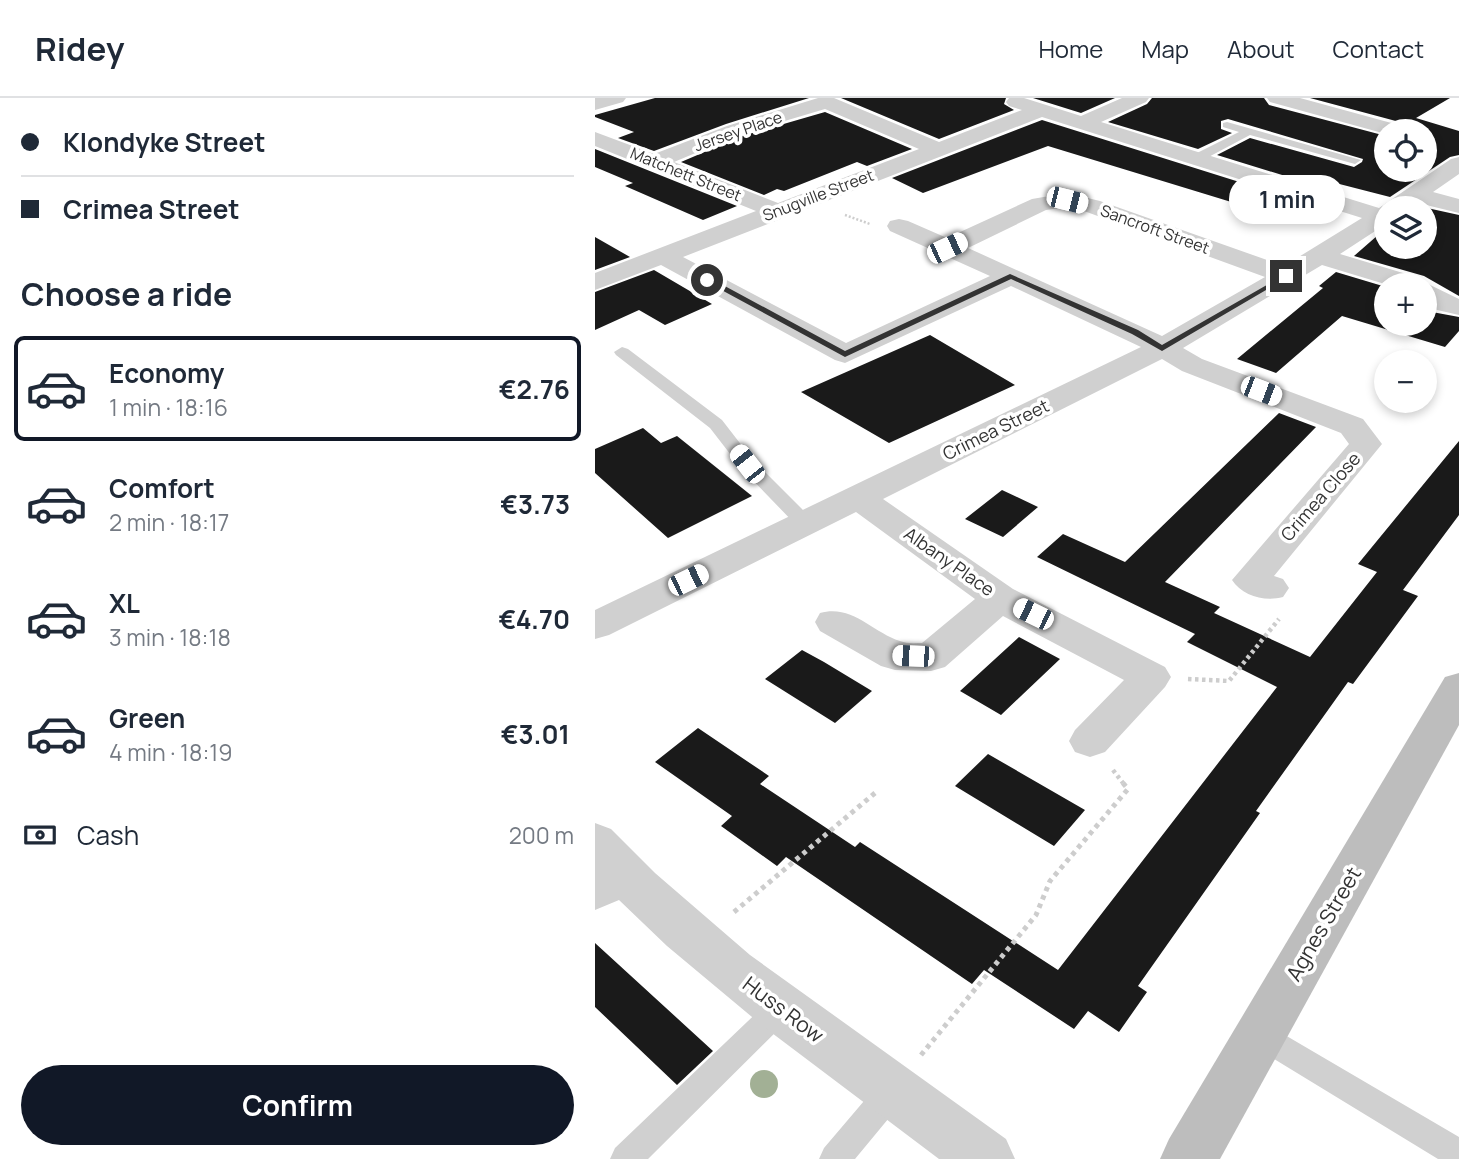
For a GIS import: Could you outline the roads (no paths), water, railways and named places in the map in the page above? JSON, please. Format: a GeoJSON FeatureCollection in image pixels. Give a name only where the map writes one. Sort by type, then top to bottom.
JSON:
{"type":"FeatureCollection","features":[{"type":"Feature","properties":{"kind":"main road","name":"Agnes Street"},"geometry":{"type":"LineString","coordinates":[[1189,1159],[1459,688]]}},
{"type":"Feature","properties":{"kind":"street"},"geometry":{"type":"LineString","coordinates":[[595,104],[616,98]]}},
{"type":"Feature","properties":{"kind":"street"},"geometry":{"type":"LineString","coordinates":[[1002,98],[1374,209]]}},
{"type":"Feature","properties":{"kind":"street"},"geometry":{"type":"LineString","coordinates":[[1084,122],[1139,98]]}},
{"type":"Feature","properties":{"kind":"street"},"geometry":{"type":"LineString","coordinates":[[1277,98],[1316,102],[1375,119]]}},
{"type":"Feature","properties":{"kind":"street","name":"Jersey Place"},"geometry":{"type":"LineString","coordinates":[[654,162],[734,130],[826,102],[939,150]]}},
{"type":"Feature","properties":{"kind":"street","name":"Snugville Street"},"geometry":{"type":"LineString","coordinates":[[595,282],[1041,110]]}},
{"type":"Feature","properties":{"kind":"street","name":"Matchett Street"},"geometry":{"type":"LineString","coordinates":[[595,138],[776,211]]}},
{"type":"Feature","properties":{"kind":"street","name":"Crimea Street"},"geometry":{"type":"LineString","coordinates":[[1415,195],[1459,164]]}},
{"type":"Feature","properties":{"kind":"street"},"geometry":{"type":"LineString","coordinates":[[1415,195],[1459,206]]}},
{"type":"Feature","properties":{"kind":"street","name":"Sancroft Street"},"geometry":{"type":"LineString","coordinates":[[947,248],[1040,204],[1067,200],[1092,206],[1286,276]]}},
{"type":"Feature","properties":{"kind":"street","name":"Crimea Street"},"geometry":{"type":"LineString","coordinates":[[595,626],[1162,348],[1374,221]]}},
{"type":"Feature","properties":{"kind":"street"},"geometry":{"type":"LineString","coordinates":[[899,226],[1135,332],[1162,348]]}},
{"type":"Feature","properties":{"kind":"street"},"geometry":{"type":"LineString","coordinates":[[661,255],[845,354],[1010,276]]}},
{"type":"Feature","properties":{"kind":"street"},"geometry":{"type":"LineString","coordinates":[[1318,255],[1376,273]]}},
{"type":"Feature","properties":{"kind":"street"},"geometry":{"type":"LineString","coordinates":[[1437,299],[1459,307]]}},
{"type":"Feature","properties":{"kind":"street","name":"Crimea Close"},"geometry":{"type":"LineString","coordinates":[[1162,348],[1192,365],[1352,426],[1366,444],[1250,580],[1270,589]]}},
{"type":"Feature","properties":{"kind":"street","name":"Albany Place"},"geometry":{"type":"LineString","coordinates":[[859,498],[1000,598],[1151,677],[1090,741]]}},
{"type":"Feature","properties":{"kind":"street"},"geometry":{"type":"LineString","coordinates":[[834,622],[895,656],[931,657],[1000,598]]}},
{"type":"Feature","properties":{"kind":"street","name":"Huss Row"},"geometry":{"type":"LineString","coordinates":[[604,868],[779,1010],[986,1159]]}},
{"type":"Feature","properties":{"kind":"lane"},"geometry":{"type":"LineString","coordinates":[[1227,125],[1355,160]]}},
{"type":"Feature","properties":{"kind":"lane"},"geometry":{"type":"LineString","coordinates":[[1197,158],[1251,130]]}},
{"type":"Feature","properties":{"kind":"lane"},"geometry":{"type":"LineString","coordinates":[[622,352],[716,424],[747,464],[805,523]]}},
{"type":"Feature","properties":{"kind":"lane"},"geometry":{"type":"LineString","coordinates":[[626,1159],[779,1010]]}},
{"type":"Feature","properties":{"kind":"lane"},"geometry":{"type":"LineString","coordinates":[[1261,1035],[1459,1154]]}},
{"type":"Feature","properties":{"kind":"lane"},"geometry":{"type":"LineString","coordinates":[[835,1159],[892,1091]]}}]}
